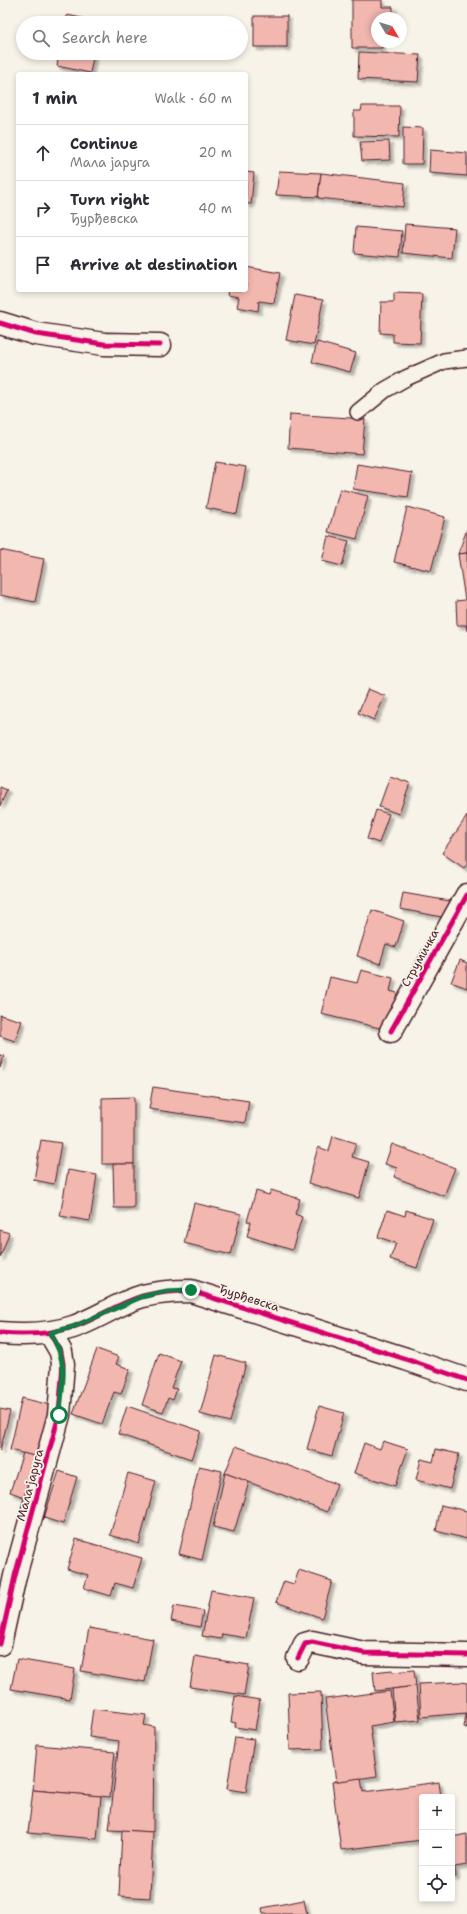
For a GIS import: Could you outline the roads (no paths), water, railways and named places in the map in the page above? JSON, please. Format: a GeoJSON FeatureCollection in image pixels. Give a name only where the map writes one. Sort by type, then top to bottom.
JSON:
{"type":"FeatureCollection","features":[{"type":"Feature","properties":{"kind":"street"},"geometry":{"type":"LineString","coordinates":[[0,323],[36,334],[97,343],[160,345]]}},
{"type":"Feature","properties":{"kind":"street","name":"Струмичка"},"geometry":{"type":"LineString","coordinates":[[391,1031],[467,895]]}},
{"type":"Feature","properties":{"kind":"street","name":"Ђурђевска"},"geometry":{"type":"LineString","coordinates":[[0,1333],[32,1335],[50,1333],[73,1327],[141,1297],[167,1291],[191,1290],[467,1380]]}},
{"type":"Feature","properties":{"kind":"street","name":"Мала јаруга"},"geometry":{"type":"LineString","coordinates":[[0,1644],[15,1576],[59,1415],[63,1364],[61,1352],[50,1333]]}},
{"type":"Feature","properties":{"kind":"street"},"geometry":{"type":"LineString","coordinates":[[298,1658],[305,1644],[312,1642],[364,1653],[467,1655]]}},
{"type":"Feature","properties":{"kind":"lane"},"geometry":{"type":"LineString","coordinates":[[358,412],[385,390],[406,378],[444,361],[467,358]]}}]}
